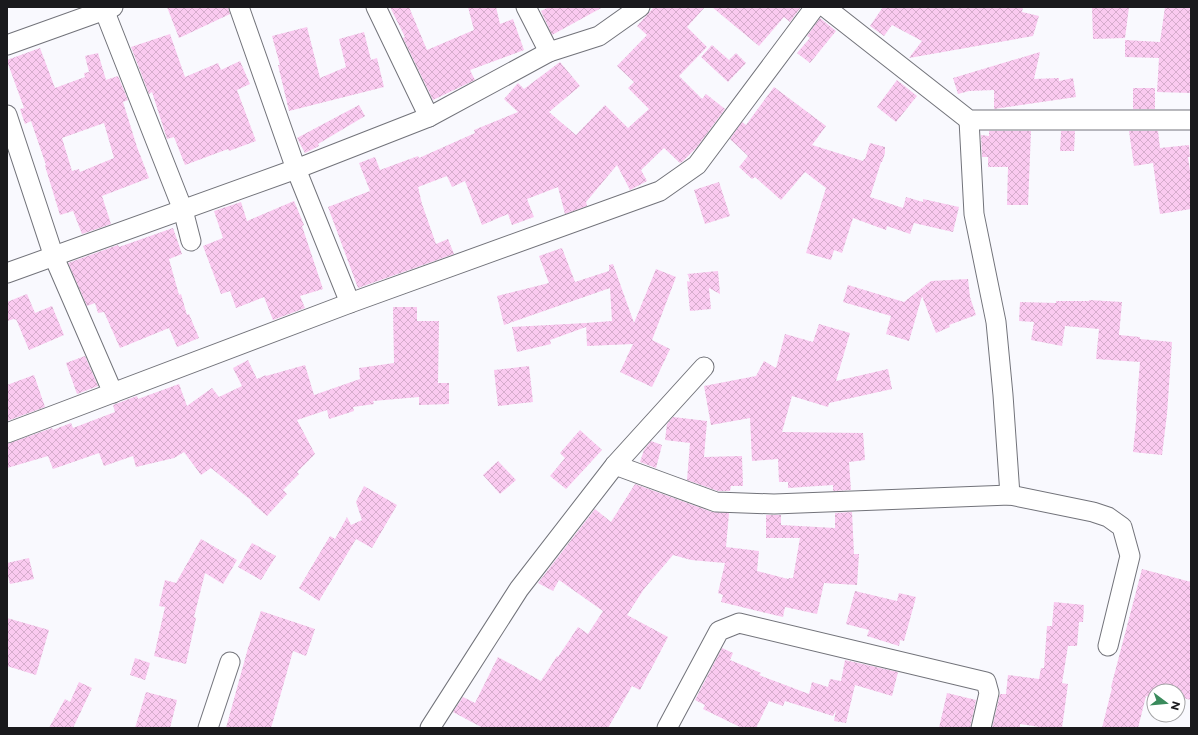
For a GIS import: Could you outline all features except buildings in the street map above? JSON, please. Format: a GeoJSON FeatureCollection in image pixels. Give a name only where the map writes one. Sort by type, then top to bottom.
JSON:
{"type":"FeatureCollection","features":[{"type":"Feature","properties":{"kind":"street"},"geometry":{"type":"LineString","coordinates":[[239,7],[296,168],[350,303]]}},
{"type":"Feature","properties":{"kind":"street"},"geometry":{"type":"LineString","coordinates":[[376,7],[429,117]]}},
{"type":"Feature","properties":{"kind":"street"},"geometry":{"type":"LineString","coordinates":[[526,7],[549,52]]}},
{"type":"Feature","properties":{"kind":"street"},"geometry":{"type":"LineString","coordinates":[[7,273],[183,210],[429,117],[549,52],[599,36],[640,7]]}},
{"type":"Feature","properties":{"kind":"street"},"geometry":{"type":"LineString","coordinates":[[7,433],[350,303],[660,190],[697,165],[815,7]]}},
{"type":"Feature","properties":{"kind":"street"},"geometry":{"type":"LineString","coordinates":[[824,7],[969,120],[1191,120]]}},
{"type":"Feature","properties":{"kind":"street"},"geometry":{"type":"LineString","coordinates":[[7,45],[107,8],[183,210],[191,241]]}},
{"type":"Feature","properties":{"kind":"street"},"geometry":{"type":"LineString","coordinates":[[7,115],[54,257],[113,393]]}},
{"type":"Feature","properties":{"kind":"street"},"geometry":{"type":"LineString","coordinates":[[969,120],[974,214],[996,322],[1010,495]]}},
{"type":"Feature","properties":{"kind":"street"},"geometry":{"type":"LineString","coordinates":[[430,728],[519,589],[615,465],[704,367]]}},
{"type":"Feature","properties":{"kind":"street"},"geometry":{"type":"LineString","coordinates":[[615,465],[716,502],[774,504],[1010,495],[1093,512],[1108,517],[1122,527],[1130,556],[1108,646]]}},
{"type":"Feature","properties":{"kind":"street"},"geometry":{"type":"LineString","coordinates":[[667,728],[719,631],[738,623],[986,682],[990,693],[981,728]]}},
{"type":"Feature","properties":{"kind":"street"},"geometry":{"type":"LineString","coordinates":[[208,728],[230,662]]}}]}
